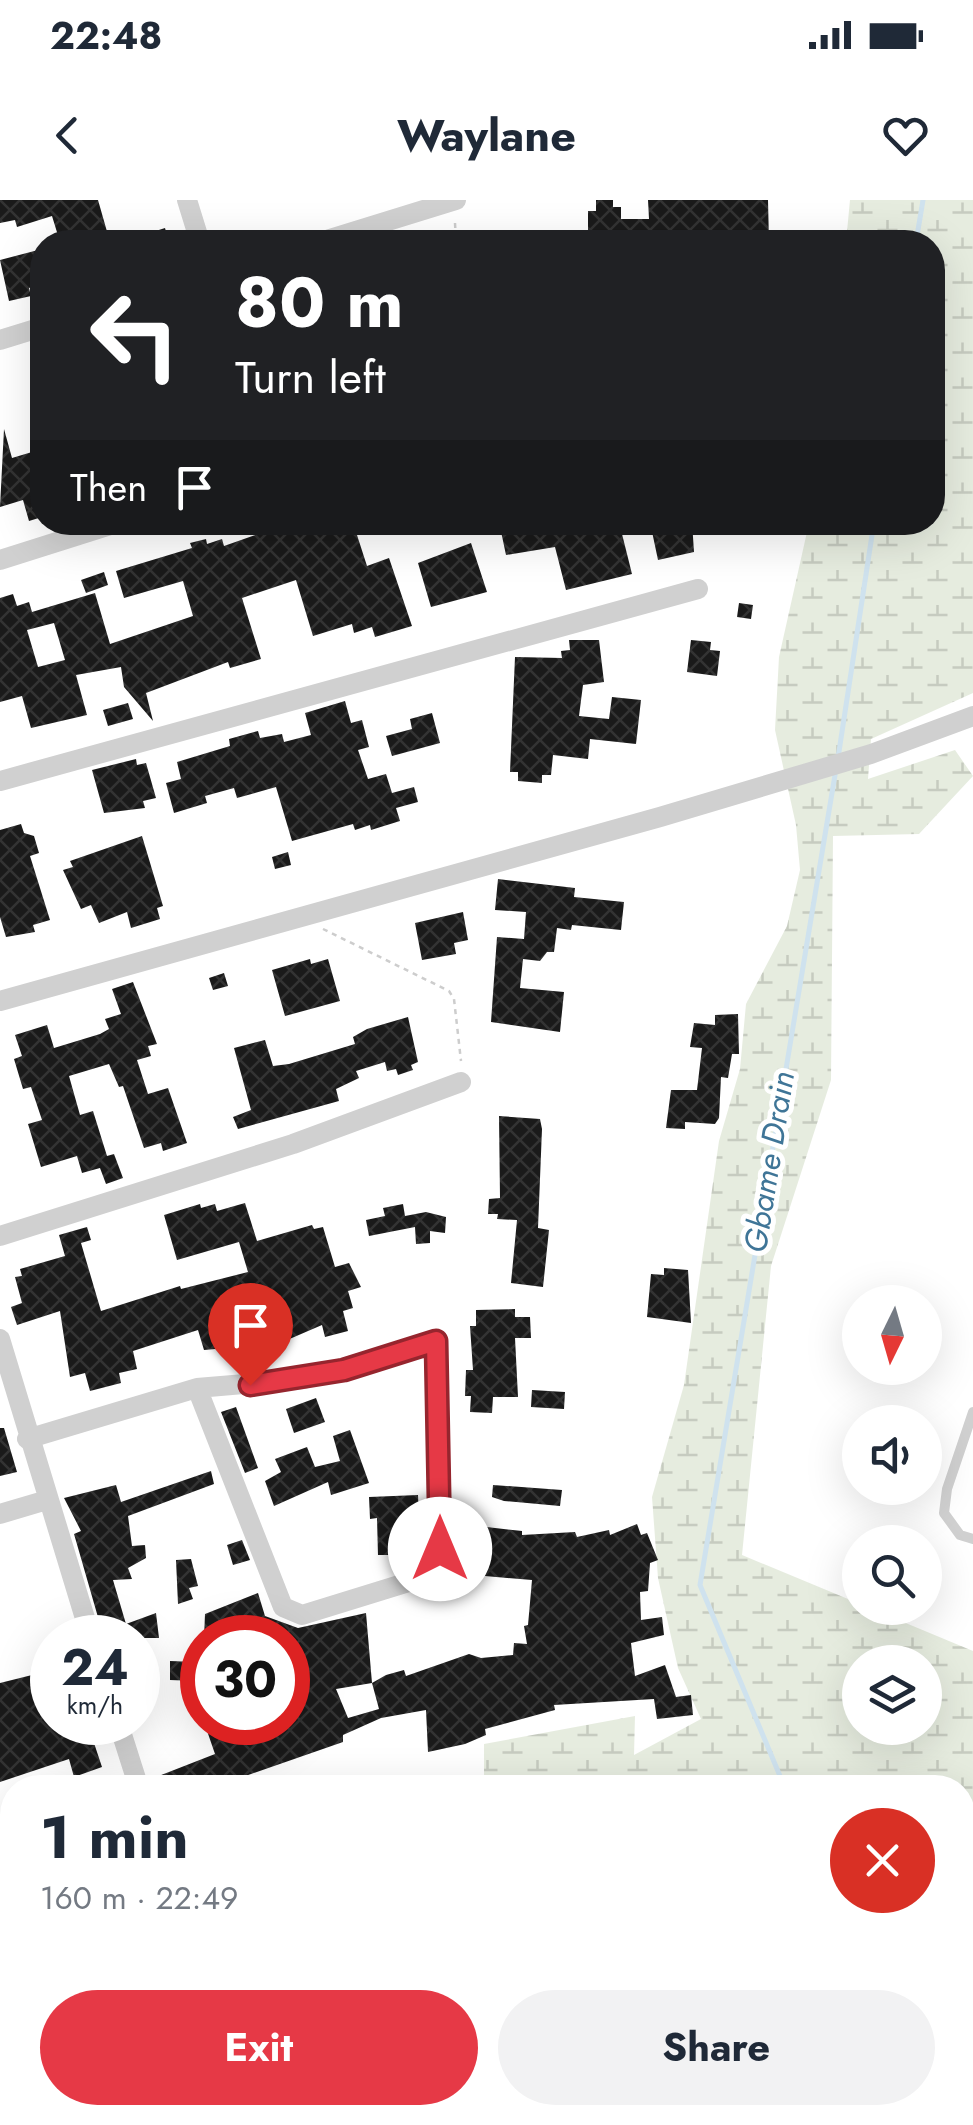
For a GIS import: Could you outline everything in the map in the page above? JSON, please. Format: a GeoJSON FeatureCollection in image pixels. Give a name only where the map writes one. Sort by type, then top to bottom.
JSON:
{"type":"FeatureCollection","features":[{"type":"Feature","properties":{"kind":"street"},"geometry":{"type":"LineString","coordinates":[[187,200],[196,230]]}},
{"type":"Feature","properties":{"kind":"street"},"geometry":{"type":"LineString","coordinates":[[358,230],[454,200]]}},
{"type":"Feature","properties":{"kind":"street"},"geometry":{"type":"LineString","coordinates":[[0,340],[30,331]]}},
{"type":"Feature","properties":{"kind":"street"},"geometry":{"type":"LineString","coordinates":[[0,560],[79,535]]}},
{"type":"Feature","properties":{"kind":"street"},"geometry":{"type":"LineString","coordinates":[[0,782],[698,588]]}},
{"type":"Feature","properties":{"kind":"street"},"geometry":{"type":"LineString","coordinates":[[0,1000],[660,817],[738,790],[870,754],[973,716]]}},
{"type":"Feature","properties":{"kind":"street"},"geometry":{"type":"LineString","coordinates":[[0,1236],[258,1156],[462,1082]]}},
{"type":"Feature","properties":{"kind":"street"},"geometry":{"type":"LineString","coordinates":[[0,1339],[84,1615]]}},
{"type":"Feature","properties":{"kind":"street"},"geometry":{"type":"LineString","coordinates":[[27,1438],[197,1388],[304,1379],[436,1341],[440,1549],[424,1577],[302,1615],[283,1607],[240,1488],[197,1388]]}},
{"type":"Feature","properties":{"kind":"street"},"geometry":{"type":"LineString","coordinates":[[0,1514],[47,1500]]}},
{"type":"Feature","properties":{"kind":"street"},"geometry":{"type":"LineString","coordinates":[[125,1745],[135,1775]]}},
{"type":"Feature","properties":{"kind":"lane"},"geometry":{"type":"LineString","coordinates":[[973,1412],[947,1490],[944,1513],[960,1535],[973,1539]]}},
{"type":"Feature","properties":{"kind":"path"},"geometry":{"type":"LineString","coordinates":[[454,200],[455,230]]}},
{"type":"Feature","properties":{"kind":"path"},"geometry":{"type":"LineString","coordinates":[[300,918],[449,991],[454,998],[462,1082]]}},
{"type":"Feature","properties":{"kind":"green space"},"geometry":{"type":"Polygon","coordinates":[[[850,200],[973,200],[973,693],[871,739],[868,779],[955,750],[973,776],[919,834],[833,836],[831,1080],[771,1266],[742,1555],[842,1597],[842,1625],[910,1625],[973,1651],[973,1775],[484,1775],[484,1744],[635,1716],[634,1755],[701,1719],[678,1668],[658,1578],[652,1497],[684,1385],[719,1141],[740,1069],[746,1004],[787,926],[800,870],[796,825],[775,730],[779,657],[806,535],[945,535],[945,230],[847,230],[850,200]]]}},
{"type":"Feature","properties":{"kind":"building"},"geometry":{"type":"Polygon","coordinates":[[[0,200],[98,200],[107,230],[56,230],[52,216],[17,227],[15,220],[0,223],[0,200]]]}},
{"type":"Feature","properties":{"kind":"building"},"geometry":{"type":"Polygon","coordinates":[[[596,200],[613,200],[613,207],[621,207],[621,219],[649,219],[648,200],[768,200],[769,230],[588,230],[588,211],[596,211],[596,200]]]}},
{"type":"Feature","properties":{"kind":"building"},"geometry":{"type":"Polygon","coordinates":[[[30,252],[30,296],[9,301],[0,260],[30,252]]]}},
{"type":"Feature","properties":{"kind":"building"},"geometry":{"type":"Polygon","coordinates":[[[4,429],[12,458],[30,453],[30,521],[23,500],[0,507],[4,429]]]}},
{"type":"Feature","properties":{"kind":"building"},"geometry":{"type":"Polygon","coordinates":[[[255,535],[357,535],[367,566],[389,558],[412,626],[375,637],[372,627],[354,633],[352,624],[313,636],[296,580],[242,598],[261,659],[230,668],[228,662],[146,693],[153,721],[124,687],[121,667],[76,675],[87,715],[31,728],[22,696],[0,702],[0,598],[13,594],[17,606],[29,602],[32,612],[95,593],[110,644],[193,616],[183,581],[124,598],[116,571],[192,548],[190,543],[206,539],[207,544],[222,539],[224,546],[255,535]],[[54,623],[27,630],[38,667],[65,660],[54,623]]]}},
{"type":"Feature","properties":{"kind":"building"},"geometry":{"type":"Polygon","coordinates":[[[502,535],[622,535],[632,574],[566,590],[555,547],[506,555],[502,535]]]}},
{"type":"Feature","properties":{"kind":"building"},"geometry":{"type":"Polygon","coordinates":[[[653,535],[693,535],[694,552],[658,560],[653,535]]]}},
{"type":"Feature","properties":{"kind":"building"},"geometry":{"type":"Polygon","coordinates":[[[471,543],[487,592],[431,607],[418,563],[471,543]]]}},
{"type":"Feature","properties":{"kind":"building"},"geometry":{"type":"Polygon","coordinates":[[[104,572],[108,585],[86,593],[81,580],[104,572]]]}},
{"type":"Feature","properties":{"kind":"building"},"geometry":{"type":"Polygon","coordinates":[[[739,603],[753,605],[751,619],[737,617],[739,603]]]}},
{"type":"Feature","properties":{"kind":"building"},"geometry":{"type":"Polygon","coordinates":[[[569,640],[599,640],[604,682],[583,685],[579,716],[609,719],[612,697],[641,700],[636,744],[590,739],[588,759],[553,755],[551,775],[542,775],[542,783],[518,781],[518,772],[510,772],[515,657],[562,658],[561,651],[570,650],[569,640]]]}},
{"type":"Feature","properties":{"kind":"building"},"geometry":{"type":"Polygon","coordinates":[[[691,640],[711,642],[710,650],[720,651],[717,676],[687,672],[691,640]]]}},
{"type":"Feature","properties":{"kind":"building"},"geometry":{"type":"Polygon","coordinates":[[[345,701],[351,723],[362,720],[369,747],[358,750],[368,779],[386,774],[392,793],[414,787],[418,802],[396,808],[400,821],[371,830],[370,825],[355,830],[353,824],[292,841],[276,787],[237,798],[234,788],[205,796],[207,803],[174,813],[166,783],[181,779],[177,762],[230,746],[229,739],[258,731],[260,738],[282,734],[284,742],[311,735],[305,713],[345,701]]]}},
{"type":"Feature","properties":{"kind":"building"},"geometry":{"type":"Polygon","coordinates":[[[128,703],[133,719],[108,726],[103,710],[128,703]]]}},
{"type":"Feature","properties":{"kind":"building"},"geometry":{"type":"Polygon","coordinates":[[[432,713],[440,743],[392,756],[386,736],[412,729],[410,719],[432,713]]]}},
{"type":"Feature","properties":{"kind":"building"},"geometry":{"type":"Polygon","coordinates":[[[136,759],[137,765],[146,763],[156,798],[143,801],[145,808],[104,813],[92,770],[136,759]]]}},
{"type":"Feature","properties":{"kind":"building"},"geometry":{"type":"Polygon","coordinates":[[[21,824],[24,833],[34,836],[39,853],[30,856],[50,920],[33,925],[35,932],[6,937],[0,917],[0,830],[21,824]]]}},
{"type":"Feature","properties":{"kind":"building"},"geometry":{"type":"Polygon","coordinates":[[[142,836],[163,906],[157,908],[160,919],[131,928],[127,912],[99,923],[91,905],[81,909],[63,870],[73,867],[70,861],[142,836]]]}},
{"type":"Feature","properties":{"kind":"building"},"geometry":{"type":"Polygon","coordinates":[[[288,852],[291,865],[275,869],[272,857],[288,852]]]}},
{"type":"Feature","properties":{"kind":"building"},"geometry":{"type":"Polygon","coordinates":[[[498,879],[575,888],[574,897],[624,902],[621,930],[572,925],[571,930],[557,928],[554,952],[547,952],[540,961],[523,959],[520,988],[564,992],[560,1032],[491,1022],[497,937],[524,939],[526,912],[495,910],[498,879]]]}},
{"type":"Feature","properties":{"kind":"building"},"geometry":{"type":"Polygon","coordinates":[[[463,912],[468,940],[454,943],[456,954],[422,960],[415,923],[463,912]]]}},
{"type":"Feature","properties":{"kind":"building"},"geometry":{"type":"Polygon","coordinates":[[[310,959],[311,964],[328,959],[340,1001],[285,1016],[272,970],[310,959]]]}},
{"type":"Feature","properties":{"kind":"building"},"geometry":{"type":"Polygon","coordinates":[[[224,973],[228,986],[213,990],[209,978],[224,973]]]}},
{"type":"Feature","properties":{"kind":"building"},"geometry":{"type":"Polygon","coordinates":[[[133,982],[157,1044],[148,1046],[151,1056],[137,1060],[148,1094],[168,1088],[187,1143],[163,1151],[161,1143],[144,1148],[123,1086],[119,1087],[109,1064],[69,1076],[80,1115],[93,1111],[107,1156],[114,1154],[123,1178],[106,1184],[100,1168],[82,1173],[77,1156],[41,1167],[28,1124],[42,1120],[31,1087],[23,1089],[14,1059],[22,1056],[15,1035],[47,1025],[54,1048],[100,1034],[109,1029],[105,1019],[121,1014],[112,989],[133,982]]]}},
{"type":"Feature","properties":{"kind":"building"},"geometry":{"type":"Polygon","coordinates":[[[738,1014],[739,1054],[732,1054],[728,1078],[721,1077],[719,1118],[715,1124],[685,1122],[685,1129],[666,1128],[671,1090],[697,1090],[702,1048],[690,1047],[694,1023],[715,1025],[715,1015],[738,1014]]]}},
{"type":"Feature","properties":{"kind":"building"},"geometry":{"type":"Polygon","coordinates":[[[408,1017],[418,1062],[411,1065],[413,1070],[398,1075],[396,1069],[387,1071],[385,1062],[356,1071],[359,1078],[336,1089],[339,1101],[238,1129],[233,1117],[251,1110],[234,1048],[265,1040],[273,1066],[289,1064],[355,1044],[353,1037],[367,1029],[408,1017]]]}},
{"type":"Feature","properties":{"kind":"building"},"geometry":{"type":"Polygon","coordinates":[[[499,1116],[540,1119],[538,1228],[549,1230],[543,1287],[511,1283],[517,1220],[497,1219],[498,1214],[488,1214],[489,1199],[500,1198],[499,1116]]]}},
{"type":"Feature","properties":{"kind":"building"},"geometry":{"type":"Polygon","coordinates":[[[245,1203],[257,1241],[312,1225],[314,1229],[323,1227],[335,1267],[349,1263],[361,1287],[348,1291],[353,1308],[343,1311],[348,1331],[325,1337],[322,1325],[264,1350],[267,1360],[242,1366],[238,1347],[204,1350],[198,1330],[133,1351],[137,1369],[119,1373],[121,1383],[90,1391],[85,1373],[70,1377],[60,1311],[17,1325],[11,1307],[22,1303],[15,1277],[22,1276],[20,1269],[65,1256],[59,1235],[87,1227],[91,1240],[81,1243],[101,1311],[180,1286],[181,1289],[248,1272],[239,1242],[177,1260],[164,1215],[200,1204],[201,1208],[215,1204],[217,1211],[245,1203]]]}},
{"type":"Feature","properties":{"kind":"building"},"geometry":{"type":"Polygon","coordinates":[[[403,1204],[405,1216],[426,1212],[446,1217],[445,1233],[430,1231],[430,1243],[416,1244],[415,1227],[369,1236],[366,1220],[385,1216],[383,1208],[403,1204]]]}},
{"type":"Feature","properties":{"kind":"building"},"geometry":{"type":"Polygon","coordinates":[[[664,1268],[688,1270],[691,1323],[647,1317],[651,1274],[664,1275],[664,1268]]]}},
{"type":"Feature","properties":{"kind":"building"},"geometry":{"type":"Polygon","coordinates":[[[515,1309],[515,1317],[530,1317],[531,1338],[515,1338],[518,1397],[493,1397],[492,1413],[470,1412],[471,1396],[465,1396],[466,1370],[473,1370],[470,1326],[476,1326],[476,1310],[515,1309]]]}},
{"type":"Feature","properties":{"kind":"building"},"geometry":{"type":"Polygon","coordinates":[[[532,1390],[565,1392],[564,1409],[531,1407],[532,1390]]]}},
{"type":"Feature","properties":{"kind":"building"},"geometry":{"type":"Polygon","coordinates":[[[316,1398],[325,1422],[294,1433],[286,1409],[316,1398]]]}},
{"type":"Feature","properties":{"kind":"building"},"geometry":{"type":"Polygon","coordinates":[[[236,1407],[258,1468],[245,1473],[221,1412],[236,1407]]]}},
{"type":"Feature","properties":{"kind":"building"},"geometry":{"type":"Polygon","coordinates":[[[0,1428],[4,1428],[17,1472],[0,1476],[0,1428]]]}},
{"type":"Feature","properties":{"kind":"building"},"geometry":{"type":"Polygon","coordinates":[[[350,1430],[369,1483],[331,1495],[328,1482],[274,1506],[265,1481],[281,1472],[275,1459],[307,1447],[315,1467],[340,1461],[333,1436],[350,1430]]]}},
{"type":"Feature","properties":{"kind":"building"},"geometry":{"type":"Polygon","coordinates":[[[211,1471],[214,1484],[128,1516],[132,1546],[145,1545],[146,1558],[128,1568],[132,1579],[113,1580],[123,1615],[97,1615],[74,1534],[81,1531],[64,1498],[116,1485],[121,1502],[211,1471]]]}},
{"type":"Feature","properties":{"kind":"building"},"geometry":{"type":"Polygon","coordinates":[[[493,1485],[562,1490],[560,1506],[504,1501],[492,1497],[493,1485]]]}},
{"type":"Feature","properties":{"kind":"building"},"geometry":{"type":"Polygon","coordinates":[[[418,1495],[420,1542],[401,1543],[392,1555],[378,1555],[377,1518],[370,1519],[369,1497],[418,1495]]]}},
{"type":"Feature","properties":{"kind":"building"},"geometry":{"type":"Polygon","coordinates":[[[637,1524],[641,1535],[647,1533],[658,1560],[650,1563],[648,1591],[640,1592],[641,1620],[662,1617],[664,1635],[631,1643],[635,1676],[665,1665],[676,1697],[691,1695],[693,1715],[657,1719],[654,1699],[554,1705],[555,1710],[485,1729],[486,1735],[465,1744],[428,1752],[426,1710],[381,1718],[343,1735],[343,1742],[248,1775],[161,1775],[215,1754],[212,1745],[310,1745],[310,1625],[366,1613],[372,1683],[386,1675],[404,1670],[406,1676],[469,1654],[481,1658],[513,1655],[514,1643],[527,1644],[524,1626],[528,1625],[532,1580],[485,1576],[487,1551],[475,1550],[478,1526],[522,1531],[522,1535],[575,1532],[577,1537],[609,1530],[610,1535],[637,1524]],[[372,1683],[336,1689],[348,1718],[379,1709],[372,1683]]]}},
{"type":"Feature","properties":{"kind":"building"},"geometry":{"type":"Polygon","coordinates":[[[242,1540],[250,1560],[233,1565],[227,1545],[242,1540]]]}},
{"type":"Feature","properties":{"kind":"building"},"geometry":{"type":"Polygon","coordinates":[[[191,1559],[198,1586],[189,1588],[193,1599],[178,1604],[176,1560],[191,1559]]]}},
{"type":"Feature","properties":{"kind":"building"},"geometry":{"type":"Polygon","coordinates":[[[258,1593],[265,1615],[205,1615],[205,1614],[258,1593]]]}},
{"type":"Feature","properties":{"kind":"building"},"geometry":{"type":"Polygon","coordinates":[[[170,1661],[180,1661],[180,1680],[170,1680],[170,1661]]]}},
{"type":"Feature","properties":{"kind":"building"},"geometry":{"type":"Polygon","coordinates":[[[30,1676],[30,1745],[95,1745],[102,1767],[73,1775],[69,1759],[21,1775],[0,1775],[0,1683],[30,1676]]]}},
{"type":"Feature","properties":{"kind":"waterway","name":"Gbame Drain"},"geometry":{"type":"LineString","coordinates":[[918,230],[923,200]]}},
{"type":"Feature","properties":{"kind":"waterway","name":"Gbame Drain"},"geometry":{"type":"LineString","coordinates":[[838,758],[872,535]]}},
{"type":"Feature","properties":{"kind":"waterway","name":"Gbame Drain"},"geometry":{"type":"LineString","coordinates":[[780,1775],[700,1585],[836,769]]}},
{"type":"Feature","properties":{"kind":"route"},"geometry":{"type":"LineString","coordinates":[[250,1385],[344,1370],[436,1341],[440,1549]]}}]}
